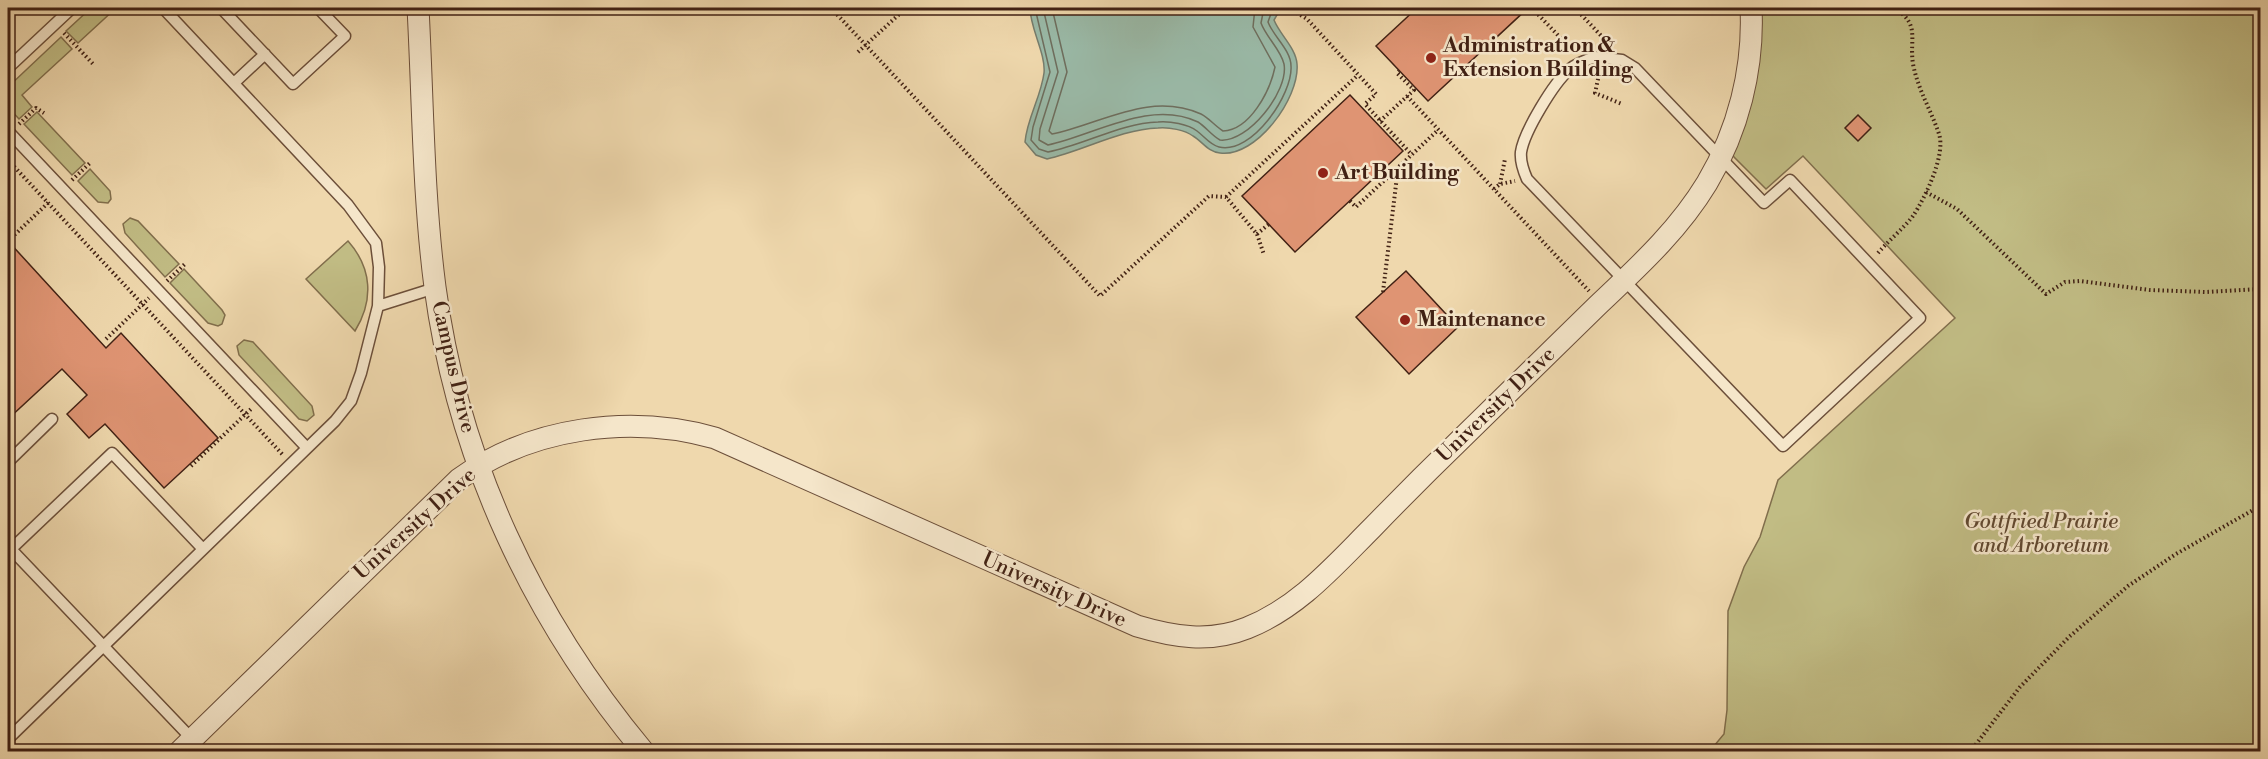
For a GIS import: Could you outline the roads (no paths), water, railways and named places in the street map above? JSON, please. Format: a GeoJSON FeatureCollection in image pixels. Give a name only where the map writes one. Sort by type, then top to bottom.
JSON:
{"type":"FeatureCollection","features":[{"type":"Feature","properties":{"kind":"street","name":"Campus Drive"},"geometry":{"type":"LineString","coordinates":[[418,8],[429,226],[435,288],[455,388],[477,466],[512,548],[554,626],[600,696],[644,752]]}},
{"type":"Feature","properties":{"kind":"street","name":"University Drive"},"geometry":{"type":"LineString","coordinates":[[186,745],[440,495],[477,466],[502,452],[589,429],[625,426],[676,428],[745,450],[1117,619],[1174,636],[1211,637],[1259,623],[1284,609],[1307,592],[1625,281],[1660,245],[1691,207],[1721,158],[1745,86],[1751,41],[1751,8]]}},
{"type":"Feature","properties":{"kind":"lane"},"geometry":{"type":"LineString","coordinates":[[8,68],[72,8]]}},
{"type":"Feature","properties":{"kind":"lane"},"geometry":{"type":"LineString","coordinates":[[8,739],[165,588],[202,548],[291,463],[351,401],[361,373],[378,306],[379,267],[376,243],[348,205],[163,8]]}},
{"type":"Feature","properties":{"kind":"lane"},"geometry":{"type":"LineString","coordinates":[[221,8],[293,84],[345,36],[318,8]]}},
{"type":"Feature","properties":{"kind":"lane"},"geometry":{"type":"LineString","coordinates":[[234,83],[265,54]]}},
{"type":"Feature","properties":{"kind":"lane"},"geometry":{"type":"LineString","coordinates":[[1600,57],[1622,60],[1635,68],[1721,158],[1764,203],[1790,180],[1920,318],[1783,446],[1527,179],[1521,163],[1521,152],[1527,136],[1560,79],[1581,62],[1600,57]]}},
{"type":"Feature","properties":{"kind":"lane"},"geometry":{"type":"LineString","coordinates":[[8,132],[306,448]]}},
{"type":"Feature","properties":{"kind":"lane"},"geometry":{"type":"LineString","coordinates":[[378,306],[435,288]]}},
{"type":"Feature","properties":{"kind":"lane"},"geometry":{"type":"LineString","coordinates":[[8,462],[52,419]]}},
{"type":"Feature","properties":{"kind":"lane"},"geometry":{"type":"LineString","coordinates":[[186,745],[104,647],[9,549],[111,453],[202,548]]}},
{"type":"Feature","properties":{"kind":"water"},"geometry":{"type":"Polygon","coordinates":[[[1030,8],[1281,8],[1274,20],[1294,52],[1297,64],[1296,78],[1291,93],[1273,123],[1248,146],[1234,152],[1216,152],[1186,132],[1162,128],[1130,132],[1047,159],[1036,155],[1025,142],[1028,124],[1044,73],[1043,58],[1032,24],[1030,8]]]}},
{"type":"Feature","properties":{"kind":"place","name":"Administration & Extension Building"},"geometry":{"type":"Point","coordinates":[1431,58]}},
{"type":"Feature","properties":{"kind":"place","name":"Art Building"},"geometry":{"type":"Point","coordinates":[1323,173]}},
{"type":"Feature","properties":{"kind":"place","name":"Maintenance"},"geometry":{"type":"Point","coordinates":[1405,320]}},
{"type":"Feature","properties":{"kind":"park label","name":"Gottfried Prairie and Arboretum"},"geometry":{"type":"Point","coordinates":[2041,534]}}]}
